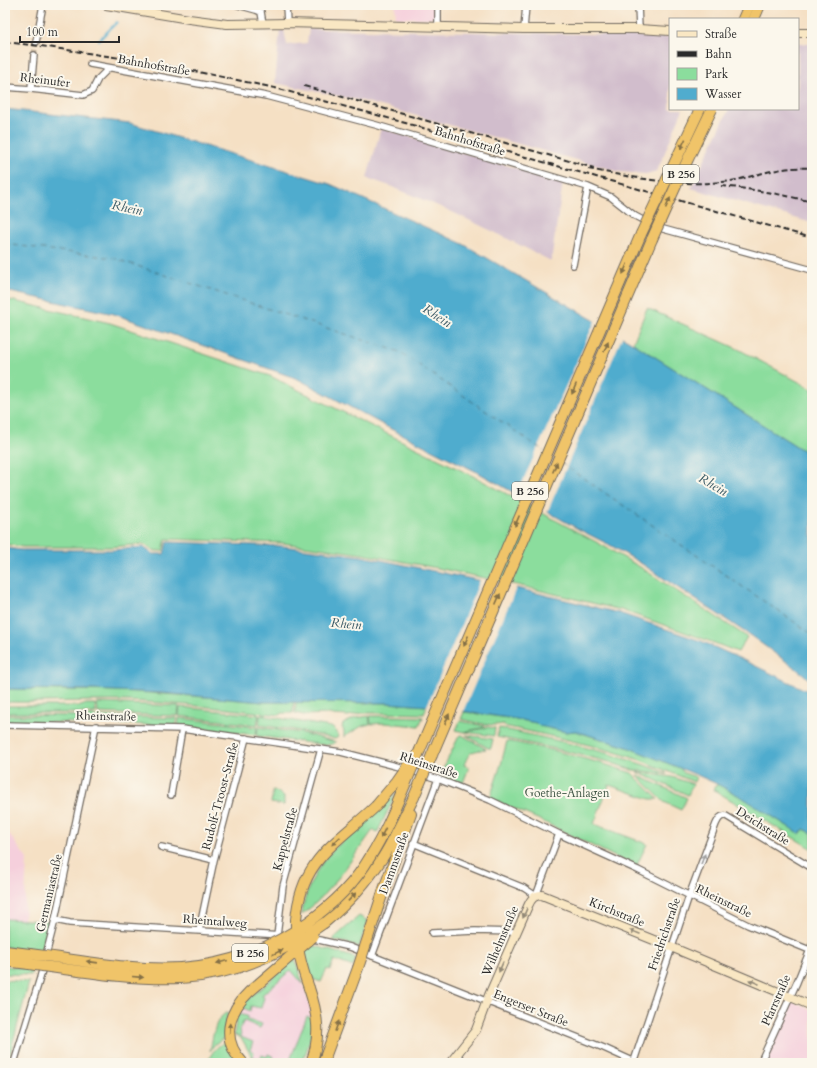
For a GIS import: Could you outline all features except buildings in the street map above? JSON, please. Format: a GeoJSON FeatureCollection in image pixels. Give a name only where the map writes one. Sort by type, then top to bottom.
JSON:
{"type":"FeatureCollection","features":[{"type":"Feature","properties":{"kind":"highway"},"geometry":{"type":"LineString","coordinates":[[743,18],[749,5]]}},
{"type":"Feature","properties":{"kind":"highway"},"geometry":{"type":"LineString","coordinates":[[754,18],[760,5]]}},
{"type":"Feature","properties":{"kind":"highway","name":"B 256"},"geometry":{"type":"LineString","coordinates":[[5,951],[124,966],[164,968],[181,968],[234,959],[262,948],[290,934],[314,918],[339,896],[360,872],[370,857],[388,823],[630,256],[700,110]]}},
{"type":"Feature","properties":{"kind":"highway","name":"B 256"},"geometry":{"type":"LineString","coordinates":[[5,961],[145,978],[182,978],[218,973],[268,957],[294,944],[324,924],[350,900],[384,856],[414,796],[652,239],[712,110]]}},
{"type":"Feature","properties":{"kind":"highway"},"geometry":{"type":"LineString","coordinates":[[311,1063],[317,1042],[318,1024],[315,1006],[302,967],[298,947],[296,920],[300,896],[307,878],[321,856],[335,841],[376,806],[420,750]]}},
{"type":"Feature","properties":{"kind":"highway"},"geometry":{"type":"LineString","coordinates":[[324,1063],[409,820],[414,796]]}},
{"type":"Feature","properties":{"kind":"highway"},"geometry":{"type":"LineString","coordinates":[[244,1063],[235,1052],[230,1039],[229,1030],[235,1009],[245,996],[314,936],[324,924]]}},
{"type":"Feature","properties":{"kind":"main road"},"geometry":{"type":"LineString","coordinates":[[106,5],[227,24],[287,23],[524,29],[638,29],[669,32]]}},
{"type":"Feature","properties":{"kind":"main road"},"geometry":{"type":"LineString","coordinates":[[799,33],[812,33]]}},
{"type":"Feature","properties":{"kind":"main road","name":"Wilhelmstraße"},"geometry":{"type":"LineString","coordinates":[[450,1063],[476,1030],[486,1002],[516,932],[531,899],[536,896]]}},
{"type":"Feature","properties":{"kind":"main road","name":"Kirchstraße"},"geometry":{"type":"LineString","coordinates":[[536,896],[542,896],[671,947],[812,1006]]}},
{"type":"Feature","properties":{"kind":"street"},"geometry":{"type":"LineString","coordinates":[[36,42],[43,5]]}},
{"type":"Feature","properties":{"kind":"street"},"geometry":{"type":"LineString","coordinates":[[238,5],[261,12],[263,24]]}},
{"type":"Feature","properties":{"kind":"street"},"geometry":{"type":"LineString","coordinates":[[286,5],[287,23]]}},
{"type":"Feature","properties":{"kind":"street"},"geometry":{"type":"LineString","coordinates":[[438,5],[438,26]]}},
{"type":"Feature","properties":{"kind":"street"},"geometry":{"type":"LineString","coordinates":[[524,29],[526,5]]}},
{"type":"Feature","properties":{"kind":"street"},"geometry":{"type":"LineString","coordinates":[[638,5],[638,29]]}},
{"type":"Feature","properties":{"kind":"street"},"geometry":{"type":"LineString","coordinates":[[31,89],[34,55]]}},
{"type":"Feature","properties":{"kind":"street","name":"Bahnhofstraße"},"geometry":{"type":"LineString","coordinates":[[90,64],[266,96],[376,125],[588,187],[611,197],[636,216],[656,227],[812,270]]}},
{"type":"Feature","properties":{"kind":"street","name":"Bahnhofstraße"},"geometry":{"type":"LineString","coordinates":[[83,96],[92,91],[98,79],[109,68]]}},
{"type":"Feature","properties":{"kind":"street","name":"Rheinufer"},"geometry":{"type":"LineString","coordinates":[[5,87],[83,96]]}},
{"type":"Feature","properties":{"kind":"street"},"geometry":{"type":"LineString","coordinates":[[573,265],[588,187]]}},
{"type":"Feature","properties":{"kind":"street","name":"Rheinstraße"},"geometry":{"type":"LineString","coordinates":[[5,725],[182,729],[340,752],[396,766],[438,779],[490,800],[559,834],[638,870],[748,925],[811,949]]}},
{"type":"Feature","properties":{"kind":"street","name":"Germaniastraße"},"geometry":{"type":"LineString","coordinates":[[14,1063],[40,978],[96,726]]}},
{"type":"Feature","properties":{"kind":"street"},"geometry":{"type":"LineString","coordinates":[[171,795],[182,729]]}},
{"type":"Feature","properties":{"kind":"street","name":"Rudolf-Troost-Straße"},"geometry":{"type":"LineString","coordinates":[[199,931],[214,860],[246,738]]}},
{"type":"Feature","properties":{"kind":"street","name":"Kappelstraße"},"geometry":{"type":"LineString","coordinates":[[277,936],[283,886],[321,749]]}},
{"type":"Feature","properties":{"kind":"street","name":"Dammstraße"},"geometry":{"type":"LineString","coordinates":[[372,956],[438,779]]}},
{"type":"Feature","properties":{"kind":"street","name":"Deichstraße"},"geometry":{"type":"LineString","coordinates":[[722,816],[726,816],[812,868]]}},
{"type":"Feature","properties":{"kind":"street","name":"Friedrichstraße"},"geometry":{"type":"LineString","coordinates":[[636,1062],[671,947],[716,824],[722,816]]}},
{"type":"Feature","properties":{"kind":"street","name":"Wilhelmstraße"},"geometry":{"type":"LineString","coordinates":[[536,896],[559,834]]}},
{"type":"Feature","properties":{"kind":"street","name":"Kirchstraße"},"geometry":{"type":"LineString","coordinates":[[413,843],[524,888],[536,896]]}},
{"type":"Feature","properties":{"kind":"street","name":"Rudolf-Troost-Straße"},"geometry":{"type":"LineString","coordinates":[[161,847],[214,860]]}},
{"type":"Feature","properties":{"kind":"street","name":"Rheintalweg"},"geometry":{"type":"LineString","coordinates":[[54,920],[70,923],[319,940],[350,947],[372,956]]}},
{"type":"Feature","properties":{"kind":"street"},"geometry":{"type":"LineString","coordinates":[[432,933],[516,932]]}},
{"type":"Feature","properties":{"kind":"street","name":"Pfarrstraße"},"geometry":{"type":"LineString","coordinates":[[760,1063],[811,949]]}},
{"type":"Feature","properties":{"kind":"street","name":"Engerser Straße"},"geometry":{"type":"LineString","coordinates":[[372,956],[636,1062]]}},
{"type":"Feature","properties":{"kind":"street"},"geometry":{"type":"LineString","coordinates":[[457,1055],[462,1063]]}},
{"type":"Feature","properties":{"kind":"shaded area"},"geometry":{"type":"Polygon","coordinates":[[[395,5],[436,5],[436,18],[396,18],[395,5]]]}},
{"type":"Feature","properties":{"kind":"shaded area"},"geometry":{"type":"Polygon","coordinates":[[[309,29],[669,37],[669,110],[683,110],[657,171],[646,174],[620,172],[363,101],[275,83],[280,30],[284,30],[287,45],[307,43],[309,29]]]}},
{"type":"Feature","properties":{"kind":"shaded area"},"geometry":{"type":"Polygon","coordinates":[[[799,44],[812,44],[812,223],[691,188],[729,110],[799,110],[799,44]]]}},
{"type":"Feature","properties":{"kind":"shaded area"},"geometry":{"type":"Polygon","coordinates":[[[381,128],[563,182],[551,261],[448,210],[367,178],[381,128]]]}},
{"type":"Feature","properties":{"kind":"shaded area"},"geometry":{"type":"Polygon","coordinates":[[[5,828],[27,859],[24,920],[5,919],[5,828]]]}},
{"type":"Feature","properties":{"kind":"shaded area"},"geometry":{"type":"Polygon","coordinates":[[[295,959],[310,1006],[312,1018],[311,1038],[308,1048],[302,1063],[255,1063],[242,1039],[233,1033],[241,1007],[295,959]]]}},
{"type":"Feature","properties":{"kind":"shaded area"},"geometry":{"type":"Polygon","coordinates":[[[791,1001],[812,1010],[812,1063],[764,1063],[791,1001]]]}},
{"type":"Feature","properties":{"kind":"green space"},"geometry":{"type":"Polygon","coordinates":[[[5,299],[110,323],[270,376],[477,478],[598,543],[640,567],[747,637],[738,652],[621,610],[517,585],[362,554],[282,543],[166,539],[163,551],[155,551],[143,544],[111,547],[22,547],[5,544],[5,299]]]}},
{"type":"Feature","properties":{"kind":"green space"},"geometry":{"type":"Polygon","coordinates":[[[647,308],[738,349],[812,389],[812,456],[633,343],[647,308]]]}},
{"type":"Feature","properties":{"kind":"green space"},"geometry":{"type":"Polygon","coordinates":[[[5,689],[122,691],[263,702],[294,702],[293,713],[283,713],[280,715],[222,708],[125,701],[5,702],[5,689]]]}},
{"type":"Feature","properties":{"kind":"green space"},"geometry":{"type":"Polygon","coordinates":[[[296,702],[387,703],[427,706],[424,714],[363,713],[348,716],[329,714],[304,715],[295,713],[296,702]]]}},
{"type":"Feature","properties":{"kind":"green space"},"geometry":{"type":"Polygon","coordinates":[[[97,703],[179,706],[178,716],[98,713],[97,703]]]}},
{"type":"Feature","properties":{"kind":"green space"},"geometry":{"type":"Polygon","coordinates":[[[86,704],[95,704],[96,713],[5,713],[5,706],[81,706],[86,704]]]}},
{"type":"Feature","properties":{"kind":"green space"},"geometry":{"type":"Polygon","coordinates":[[[180,707],[259,715],[257,725],[179,716],[180,707]]]}},
{"type":"Feature","properties":{"kind":"green space"},"geometry":{"type":"Polygon","coordinates":[[[464,712],[516,719],[566,732],[575,731],[627,747],[679,767],[684,773],[696,777],[694,782],[640,760],[573,741],[504,726],[504,724],[487,725],[461,719],[464,712]]]}},
{"type":"Feature","properties":{"kind":"green space"},"geometry":{"type":"Polygon","coordinates":[[[5,715],[96,716],[96,723],[5,722],[5,715]]]}},
{"type":"Feature","properties":{"kind":"green space"},"geometry":{"type":"Polygon","coordinates":[[[260,715],[331,727],[336,731],[338,737],[335,739],[295,730],[259,725],[260,715]]]}},
{"type":"Feature","properties":{"kind":"green space"},"geometry":{"type":"Polygon","coordinates":[[[98,716],[177,718],[176,726],[97,723],[98,716]]]}},
{"type":"Feature","properties":{"kind":"green space"},"geometry":{"type":"Polygon","coordinates":[[[369,716],[370,724],[362,726],[344,737],[342,727],[343,724],[355,718],[369,716]]]}},
{"type":"Feature","properties":{"kind":"green space"},"geometry":{"type":"Polygon","coordinates":[[[370,716],[423,717],[419,726],[384,723],[371,724],[370,716]]]}},
{"type":"Feature","properties":{"kind":"green space"},"geometry":{"type":"Polygon","coordinates":[[[179,718],[257,727],[256,735],[178,726],[179,718]]]}},
{"type":"Feature","properties":{"kind":"green space"},"geometry":{"type":"Polygon","coordinates":[[[460,721],[485,727],[463,732],[456,730],[460,721]]]}},
{"type":"Feature","properties":{"kind":"green space"},"geometry":{"type":"Polygon","coordinates":[[[258,727],[302,733],[336,742],[325,745],[257,736],[258,727]]]}},
{"type":"Feature","properties":{"kind":"green space"},"geometry":{"type":"Polygon","coordinates":[[[485,728],[495,728],[494,736],[465,732],[485,728]]]}},
{"type":"Feature","properties":{"kind":"green space"},"geometry":{"type":"Polygon","coordinates":[[[499,728],[603,752],[667,774],[632,770],[609,762],[552,748],[497,737],[499,728]]]}},
{"type":"Feature","properties":{"kind":"green space"},"geometry":{"type":"Polygon","coordinates":[[[460,735],[486,749],[474,751],[470,754],[464,765],[469,767],[463,783],[440,775],[460,735]]]}},
{"type":"Feature","properties":{"kind":"green space"},"geometry":{"type":"Polygon","coordinates":[[[466,735],[493,739],[491,748],[488,748],[466,735]]]}},
{"type":"Feature","properties":{"kind":"green space","name":"Goethe-Anlagen"},"geometry":{"type":"Polygon","coordinates":[[[507,741],[552,750],[632,773],[658,799],[650,799],[609,785],[594,824],[647,844],[636,867],[542,821],[490,798],[507,741]]]}},
{"type":"Feature","properties":{"kind":"green space"},"geometry":{"type":"Polygon","coordinates":[[[637,772],[672,777],[693,784],[688,795],[637,772]]]}},
{"type":"Feature","properties":{"kind":"green space"},"geometry":{"type":"Polygon","coordinates":[[[637,775],[687,798],[681,810],[664,802],[637,775]]]}},
{"type":"Feature","properties":{"kind":"green space"},"geometry":{"type":"Polygon","coordinates":[[[717,784],[743,798],[800,834],[804,829],[812,833],[812,849],[714,790],[717,784]]]}},
{"type":"Feature","properties":{"kind":"green space"},"geometry":{"type":"Polygon","coordinates":[[[273,790],[284,797],[284,805],[271,803],[273,790]]]}},
{"type":"Feature","properties":{"kind":"green space"},"geometry":{"type":"Polygon","coordinates":[[[398,790],[377,833],[373,830],[340,876],[318,901],[302,915],[303,906],[309,887],[324,860],[337,846],[374,816],[398,790]]]}},
{"type":"Feature","properties":{"kind":"green space"},"geometry":{"type":"Polygon","coordinates":[[[359,916],[368,921],[359,947],[332,940],[359,916]]]}},
{"type":"Feature","properties":{"kind":"green space"},"geometry":{"type":"Polygon","coordinates":[[[5,919],[49,921],[41,952],[5,947],[5,919]]]}},
{"type":"Feature","properties":{"kind":"green space"},"geometry":{"type":"Polygon","coordinates":[[[312,945],[356,958],[353,967],[334,960],[330,970],[327,969],[321,982],[312,979],[303,952],[312,945]]]}},
{"type":"Feature","properties":{"kind":"green space"},"geometry":{"type":"Polygon","coordinates":[[[295,959],[303,984],[291,970],[262,995],[264,998],[261,1008],[251,1006],[250,1011],[241,1007],[246,1001],[295,959]]]}},
{"type":"Feature","properties":{"kind":"green space"},"geometry":{"type":"Polygon","coordinates":[[[5,966],[30,969],[29,971],[31,971],[31,975],[5,974],[5,966]]]}},
{"type":"Feature","properties":{"kind":"green space"},"geometry":{"type":"Polygon","coordinates":[[[5,980],[29,982],[9,1057],[5,1057],[5,980]]]}},
{"type":"Feature","properties":{"kind":"green space"},"geometry":{"type":"Polygon","coordinates":[[[229,1012],[225,1024],[225,1037],[215,1044],[210,1051],[213,1034],[217,1023],[224,1014],[229,1012]]]}},
{"type":"Feature","properties":{"kind":"green space"},"geometry":{"type":"Polygon","coordinates":[[[237,1014],[247,1016],[247,1020],[262,1024],[260,1028],[244,1021],[240,1028],[241,1037],[253,1042],[250,1050],[254,1052],[253,1057],[260,1059],[262,1055],[267,1057],[268,1054],[274,1057],[273,1063],[255,1063],[242,1039],[234,1035],[237,1014]]]}},
{"type":"Feature","properties":{"kind":"green space"},"geometry":{"type":"Polygon","coordinates":[[[307,1016],[312,1018],[312,1030],[302,1063],[289,1063],[307,1016]]]}},
{"type":"Feature","properties":{"kind":"green space"},"geometry":{"type":"Polygon","coordinates":[[[226,1041],[239,1063],[207,1063],[213,1052],[226,1041]]]}},
{"type":"Feature","properties":{"kind":"green space"},"geometry":{"type":"Polygon","coordinates":[[[117,1061],[117,1063],[28,1063],[30,1062],[117,1061]]]}},
{"type":"Feature","properties":{"kind":"water","name":"Rhein"},"geometry":{"type":"Polygon","coordinates":[[[5,109],[130,123],[330,184],[463,244],[633,343],[812,456],[812,682],[751,636],[639,562],[479,473],[391,429],[298,379],[114,314],[5,291],[5,109]]]}},
{"type":"Feature","properties":{"kind":"water","name":"Rhein"},"geometry":{"type":"Polygon","coordinates":[[[167,542],[282,546],[361,556],[516,588],[619,613],[701,641],[741,659],[812,693],[812,833],[804,829],[800,834],[743,798],[717,784],[627,747],[575,731],[566,732],[516,719],[427,706],[387,703],[263,702],[162,693],[92,690],[5,689],[5,548],[21,550],[114,550],[143,547],[153,554],[164,554],[167,542]]]}},
{"type":"Feature","properties":{"kind":"pier"},"geometry":{"type":"Polygon","coordinates":[[[596,319],[623,335],[547,513],[516,496],[596,319]]]}},
{"type":"Feature","properties":{"kind":"pier"},"geometry":{"type":"Polygon","coordinates":[[[481,578],[517,586],[462,714],[426,708],[481,578]]]}},
{"type":"Feature","properties":{"kind":"waterway"},"geometry":{"type":"LineString","coordinates":[[99,40],[117,22]]}},
{"type":"Feature","properties":{"kind":"ferry route"},"geometry":{"type":"LineString","coordinates":[[5,244],[113,258],[400,352],[544,451]]}},
{"type":"Feature","properties":{"kind":"ferry route"},"geometry":{"type":"LineString","coordinates":[[561,463],[812,634]]}},
{"type":"Feature","properties":{"kind":"tunnel"},"geometry":{"type":"LineString","coordinates":[[34,55],[36,42]]}},
{"type":"Feature","properties":{"kind":"railway"},"geometry":{"type":"LineString","coordinates":[[5,42],[160,64],[275,88],[377,115],[812,238]]}},
{"type":"Feature","properties":{"kind":"railway"},"geometry":{"type":"LineString","coordinates":[[304,86],[594,168]]}},
{"type":"Feature","properties":{"kind":"railway"},"geometry":{"type":"LineString","coordinates":[[588,169],[671,182],[705,183],[735,180],[782,169],[812,168]]}},
{"type":"Feature","properties":{"kind":"railway"},"geometry":{"type":"LineString","coordinates":[[721,186],[767,192],[812,202]]}}]}
